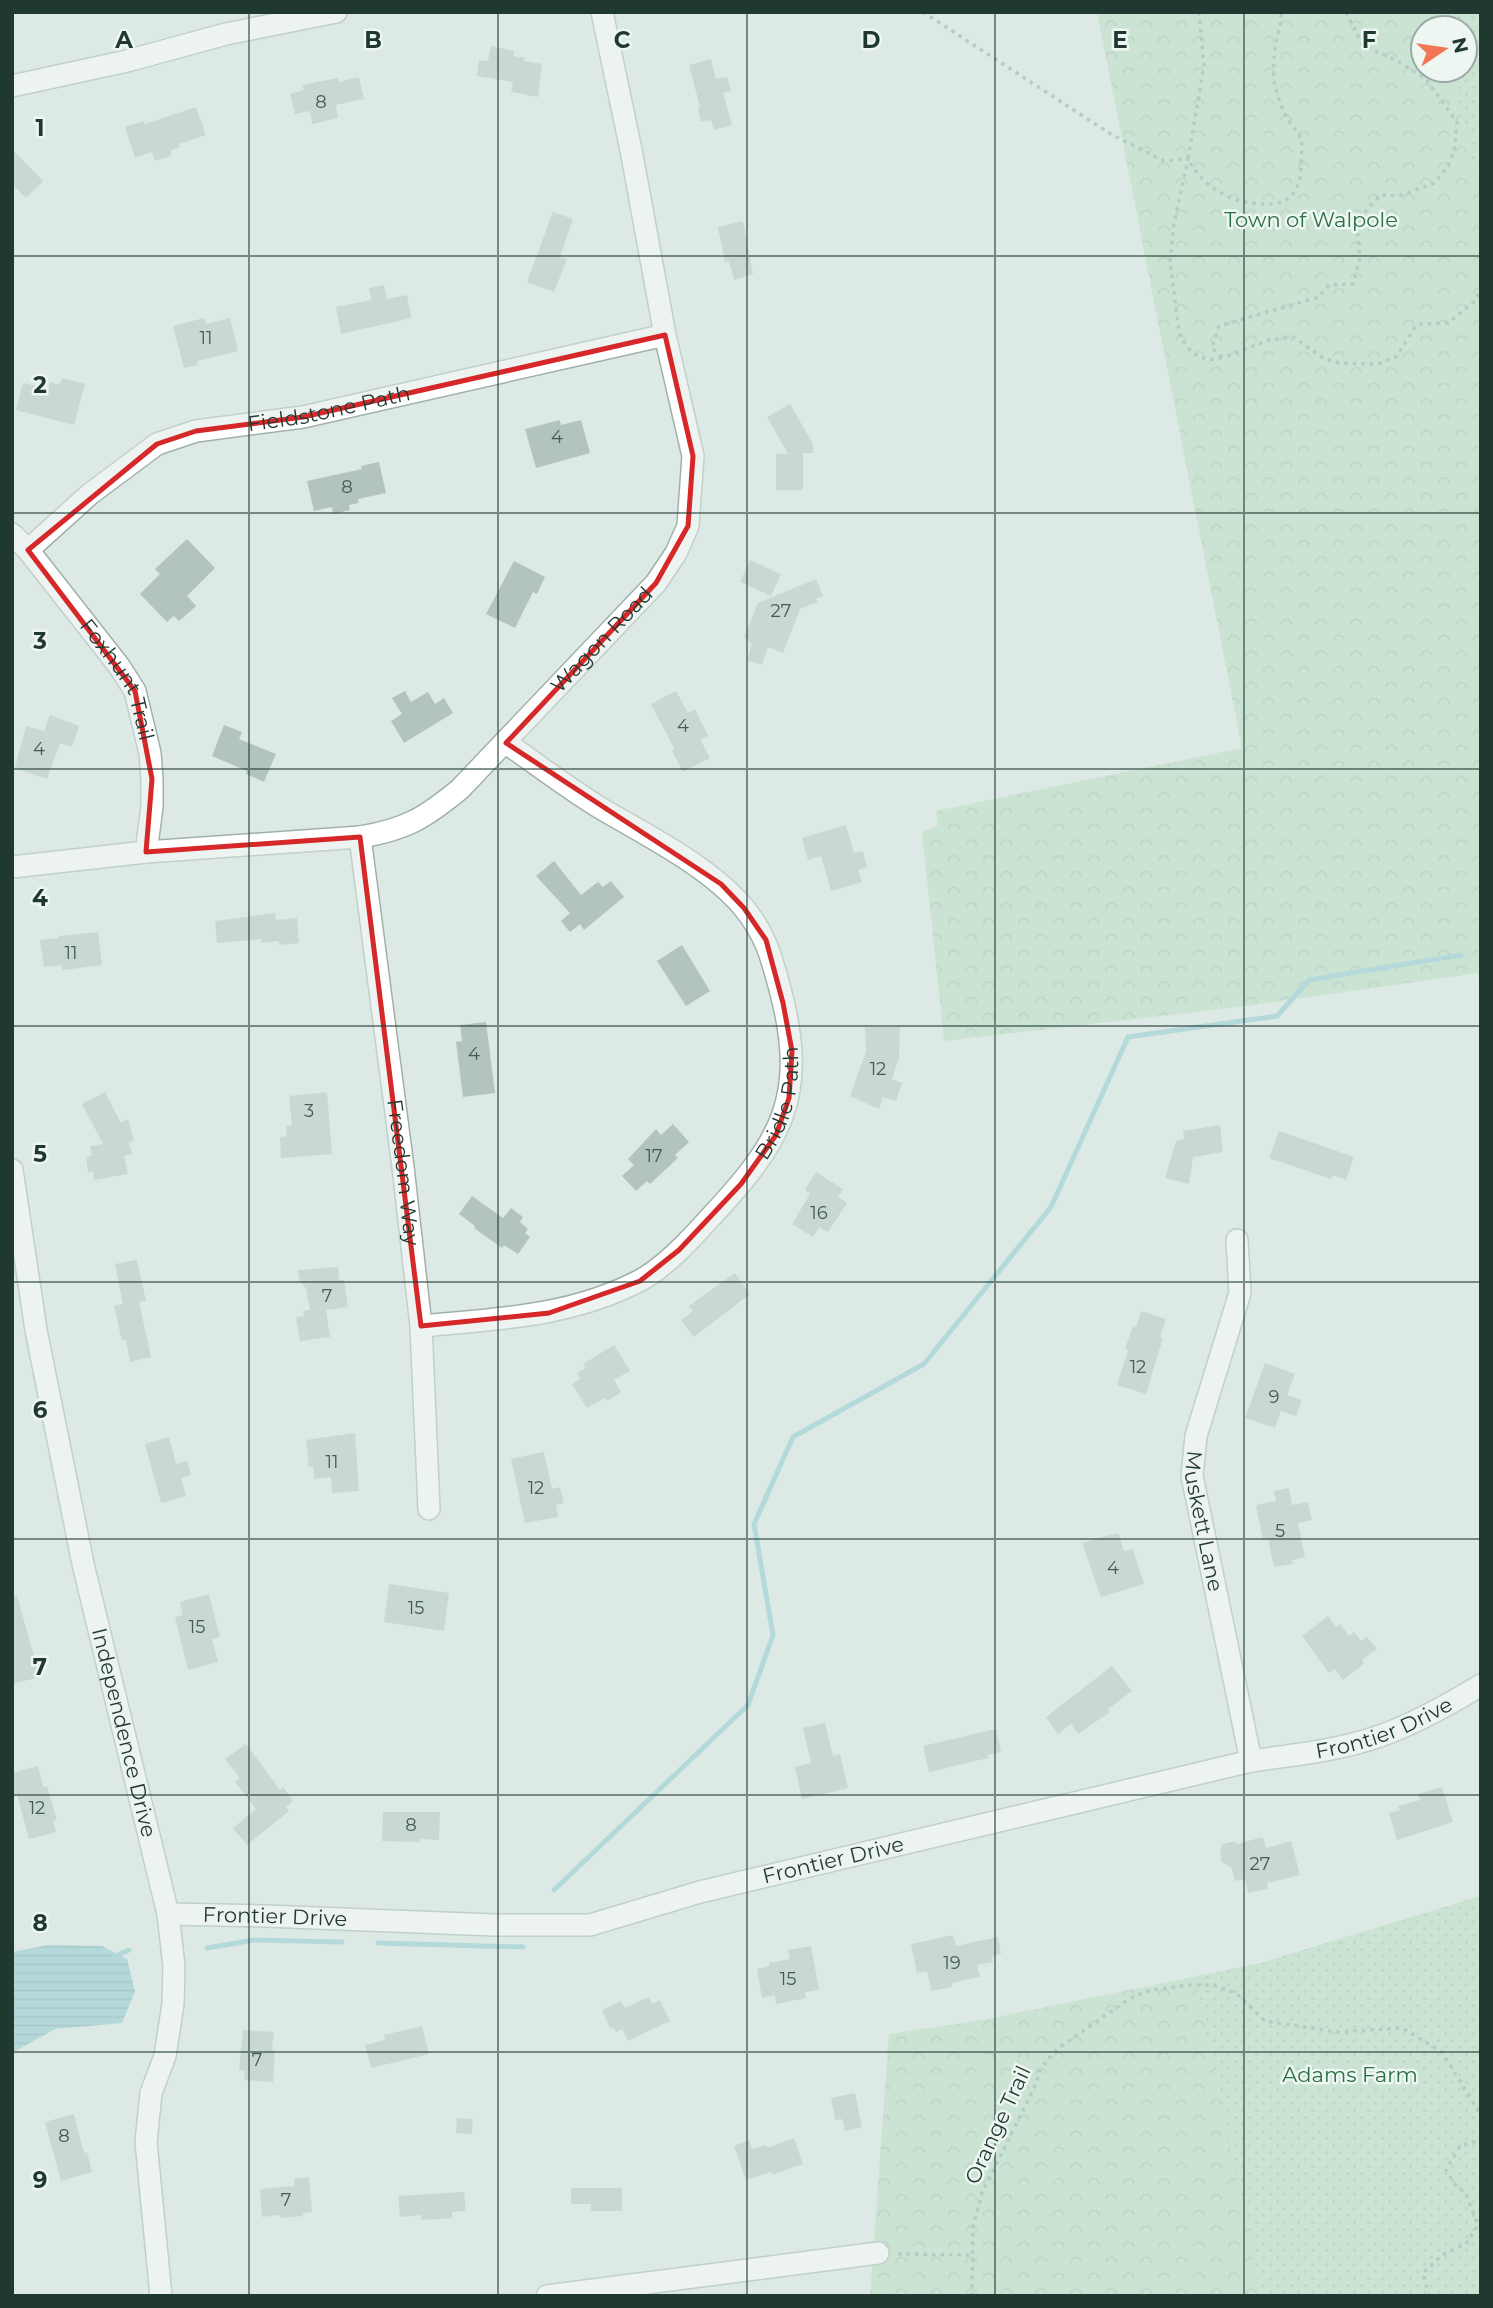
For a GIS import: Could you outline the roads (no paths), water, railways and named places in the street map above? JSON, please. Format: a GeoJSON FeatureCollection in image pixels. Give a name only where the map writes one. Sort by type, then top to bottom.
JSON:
{"type":"FeatureCollection","features":[{"type":"Feature","properties":{"kind":"street"},"geometry":{"type":"LineString","coordinates":[[12,86],[127,61],[226,34],[336,12]]}},
{"type":"Feature","properties":{"kind":"street","name":"Wagon Road"},"geometry":{"type":"LineString","coordinates":[[12,867],[146,852],[360,837],[390,832],[434,810],[460,789],[656,583],[676,553],[688,526],[693,456],[665,335],[602,12]]}},
{"type":"Feature","properties":{"kind":"street","name":"Fieldstone Path"},"geometry":{"type":"LineString","coordinates":[[28,550],[90,494],[157,444],[196,431],[303,416],[665,335]]}},
{"type":"Feature","properties":{"kind":"street","name":"Foxhunt Trail"},"geometry":{"type":"LineString","coordinates":[[12,534],[28,550],[119,666],[135,691],[150,753],[152,779],[152,807],[146,852]]}},
{"type":"Feature","properties":{"kind":"street","name":"Bridle Path"},"geometry":{"type":"LineString","coordinates":[[421,1326],[549,1313],[597,1300],[640,1281],[679,1250],[741,1184],[776,1135],[789,1098],[792,1051],[783,1003],[766,940],[744,908],[722,884],[600,807],[506,743]]}},
{"type":"Feature","properties":{"kind":"street","name":"Freedom Way"},"geometry":{"type":"LineString","coordinates":[[360,837],[421,1326],[429,1509]]}},
{"type":"Feature","properties":{"kind":"street","name":"Independence Drive"},"geometry":{"type":"LineString","coordinates":[[12,1170],[36,1330],[80,1550],[168,1914],[174,1966],[173,2004],[165,2056],[151,2093],[146,2143],[161,2296]]}},
{"type":"Feature","properties":{"kind":"street","name":"Muskett Lane"},"geometry":{"type":"LineString","coordinates":[[1237,1240],[1240,1293],[1196,1436],[1192,1476],[1251,1761]]}},
{"type":"Feature","properties":{"kind":"street","name":"Frontier Drive"},"geometry":{"type":"LineString","coordinates":[[168,1914],[494,1925],[590,1925],[700,1892],[1251,1761],[1321,1751],[1375,1738],[1452,1703],[1481,1685]]}},
{"type":"Feature","properties":{"kind":"street"},"geometry":{"type":"LineString","coordinates":[[547,2296],[878,2253]]}},
{"type":"Feature","properties":{"kind":"water"},"geometry":{"type":"Polygon","coordinates":[[[48,1945],[102,1946],[127,1959],[135,1991],[122,2023],[55,2029],[12,2053],[12,1952],[48,1945]]]}},
{"type":"Feature","properties":{"kind":"waterway"},"geometry":{"type":"LineString","coordinates":[[554,1890],[748,1705],[773,1635],[754,1524],[793,1437],[924,1364],[1051,1207],[1128,1037],[1277,1016],[1309,980],[1461,955]]}},
{"type":"Feature","properties":{"kind":"waterway"},"geometry":{"type":"LineString","coordinates":[[207,1948],[254,1940],[342,1942]]}},
{"type":"Feature","properties":{"kind":"waterway"},"geometry":{"type":"LineString","coordinates":[[378,1943],[523,1947]]}},
{"type":"Feature","properties":{"kind":"waterway"},"geometry":{"type":"LineString","coordinates":[[113,1957],[129,1950]]}},
{"type":"Feature","properties":{"kind":"park label","name":"Town of Walpole"},"geometry":{"type":"Point","coordinates":[1311,220]}},
{"type":"Feature","properties":{"kind":"park label","name":"Adams Farm"},"geometry":{"type":"Point","coordinates":[1350,2075]}}]}
